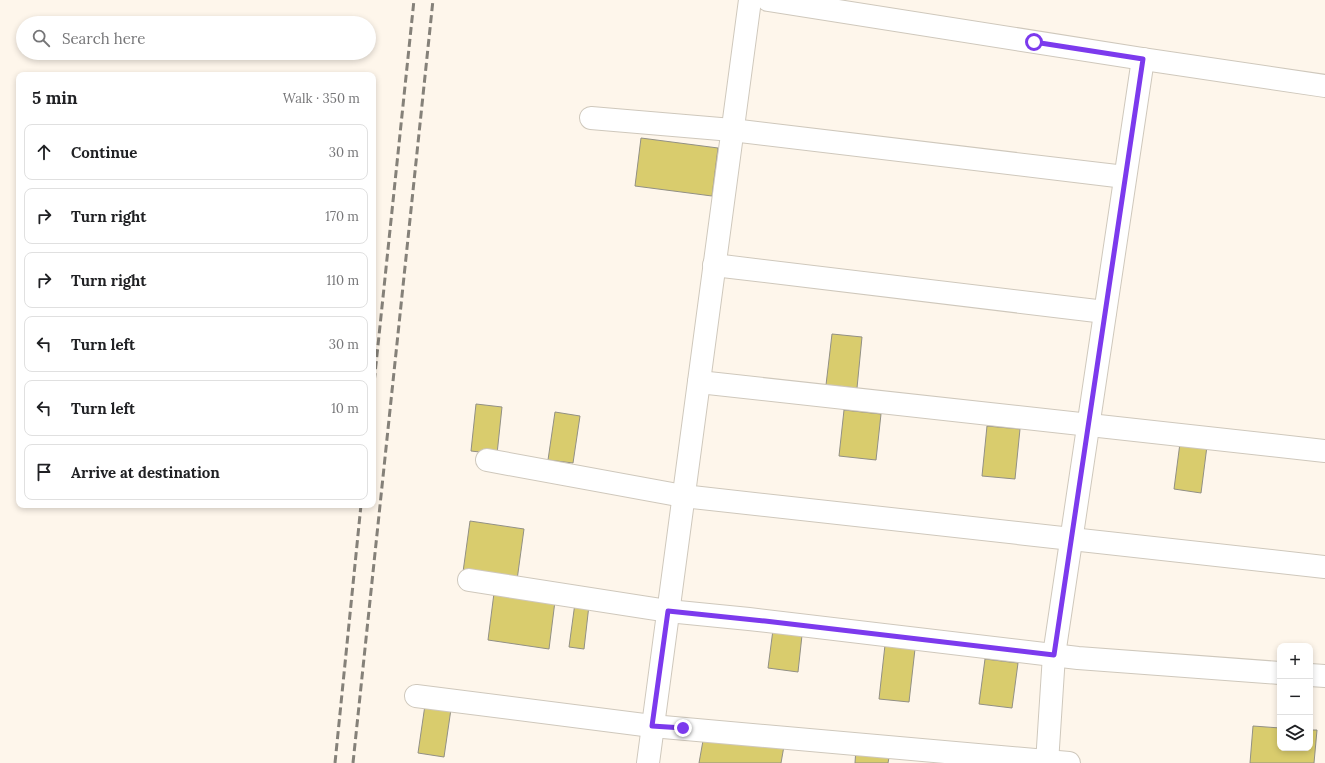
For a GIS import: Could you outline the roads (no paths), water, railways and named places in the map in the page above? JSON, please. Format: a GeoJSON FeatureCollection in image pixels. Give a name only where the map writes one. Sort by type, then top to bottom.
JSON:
{"type":"FeatureCollection","features":[{"type":"Feature","properties":{"kind":"street"},"geometry":{"type":"LineString","coordinates":[[648,763],[750,0]]}},
{"type":"Feature","properties":{"kind":"street"},"geometry":{"type":"LineString","coordinates":[[768,0],[1325,86]]}},
{"type":"Feature","properties":{"kind":"street"},"geometry":{"type":"LineString","coordinates":[[1047,762],[1054,655],[1143,59]]}},
{"type":"Feature","properties":{"kind":"street"},"geometry":{"type":"LineString","coordinates":[[591,118],[732,130],[1125,177]]}},
{"type":"Feature","properties":{"kind":"street"},"geometry":{"type":"LineString","coordinates":[[714,265],[1105,312]]}},
{"type":"Feature","properties":{"kind":"street"},"geometry":{"type":"LineString","coordinates":[[698,382],[1325,451]]}},
{"type":"Feature","properties":{"kind":"street"},"geometry":{"type":"LineString","coordinates":[[487,460],[683,496],[1325,567]]}},
{"type":"Feature","properties":{"kind":"street"},"geometry":{"type":"LineString","coordinates":[[469,580],[668,611],[749,619],[1054,655],[1277,673]]}},
{"type":"Feature","properties":{"kind":"street"},"geometry":{"type":"LineString","coordinates":[[1313,675],[1325,676]]}},
{"type":"Feature","properties":{"kind":"street"},"geometry":{"type":"LineString","coordinates":[[416,696],[652,726],[1069,763]]}},
{"type":"Feature","properties":{"kind":"railway"},"geometry":{"type":"LineString","coordinates":[[376,364],[414,0]]}},
{"type":"Feature","properties":{"kind":"railway"},"geometry":{"type":"LineString","coordinates":[[353,763],[433,0]]}},
{"type":"Feature","properties":{"kind":"railway"},"geometry":{"type":"LineString","coordinates":[[335,763],[361,508]]}}]}
